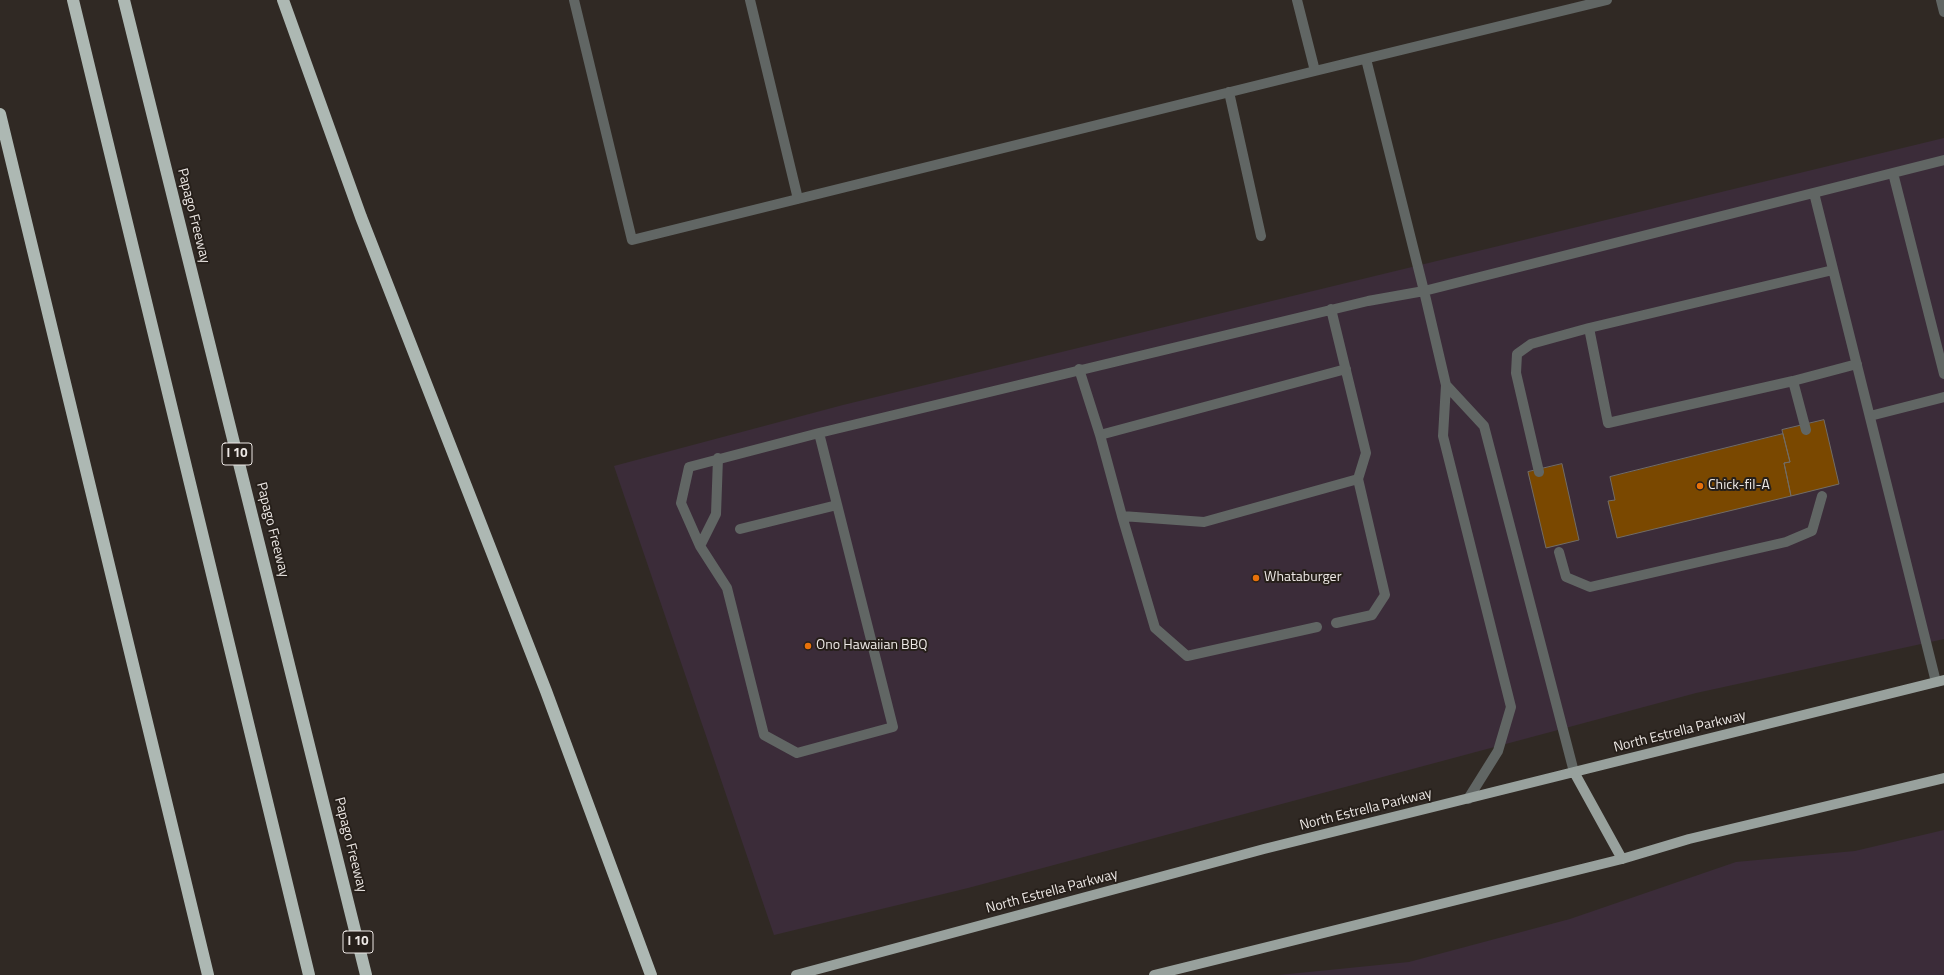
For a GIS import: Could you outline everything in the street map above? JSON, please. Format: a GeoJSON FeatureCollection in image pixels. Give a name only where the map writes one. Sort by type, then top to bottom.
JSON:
{"type":"FeatureCollection","features":[{"type":"Feature","properties":{"kind":"highway"},"geometry":{"type":"LineString","coordinates":[[73,0],[309,975]]}},
{"type":"Feature","properties":{"kind":"highway","name":"Papago Freeway"},"geometry":{"type":"LineString","coordinates":[[124,0],[366,975]]}},
{"type":"Feature","properties":{"kind":"highway"},"geometry":{"type":"LineString","coordinates":[[283,0],[360,217],[546,691],[651,975]]}},
{"type":"Feature","properties":{"kind":"highway"},"geometry":{"type":"LineString","coordinates":[[0,114],[208,975]]}},
{"type":"Feature","properties":{"kind":"main road","name":"North Estrella Parkway"},"geometry":{"type":"LineString","coordinates":[[796,975],[1264,849],[1940,681]]}},
{"type":"Feature","properties":{"kind":"main road"},"geometry":{"type":"LineString","coordinates":[[1574,772],[1622,859]]}},
{"type":"Feature","properties":{"kind":"main road"},"geometry":{"type":"LineString","coordinates":[[1154,975],[1622,859],[1689,839],[1944,778]]}},
{"type":"Feature","properties":{"kind":"lane"},"geometry":{"type":"LineString","coordinates":[[574,0],[632,240],[1607,0]]}},
{"type":"Feature","properties":{"kind":"lane"},"geometry":{"type":"LineString","coordinates":[[750,0],[798,199]]}},
{"type":"Feature","properties":{"kind":"lane"},"geometry":{"type":"LineString","coordinates":[[1297,0],[1315,71]]}},
{"type":"Feature","properties":{"kind":"lane"},"geometry":{"type":"LineString","coordinates":[[1941,0],[1944,12]]}},
{"type":"Feature","properties":{"kind":"lane"},"geometry":{"type":"LineString","coordinates":[[1366,59],[1446,385],[1443,436],[1511,707],[1498,750],[1468,799]]}},
{"type":"Feature","properties":{"kind":"lane"},"geometry":{"type":"LineString","coordinates":[[1229,92],[1261,236]]}},
{"type":"Feature","properties":{"kind":"lane"},"geometry":{"type":"LineString","coordinates":[[819,433],[893,727],[797,753],[764,734],[727,588],[700,546],[681,504],[689,467],[718,458],[819,433],[1332,309],[1424,291],[1944,160]]}},
{"type":"Feature","properties":{"kind":"lane"},"geometry":{"type":"LineString","coordinates":[[1893,173],[1940,344],[1944,374]]}},
{"type":"Feature","properties":{"kind":"lane"},"geometry":{"type":"LineString","coordinates":[[1814,193],[1870,416],[1940,681]]}},
{"type":"Feature","properties":{"kind":"lane"},"geometry":{"type":"LineString","coordinates":[[1539,472],[1516,372],[1517,354],[1531,344],[1589,328],[1833,270]]}},
{"type":"Feature","properties":{"kind":"lane"},"geometry":{"type":"LineString","coordinates":[[1332,309],[1366,453],[1358,479],[1385,595],[1372,615],[1336,623]]}},
{"type":"Feature","properties":{"kind":"lane"},"geometry":{"type":"LineString","coordinates":[[1589,328],[1608,423],[1793,381],[1857,364]]}},
{"type":"Feature","properties":{"kind":"lane"},"geometry":{"type":"LineString","coordinates":[[1100,435],[1346,369]]}},
{"type":"Feature","properties":{"kind":"lane"},"geometry":{"type":"LineString","coordinates":[[1079,370],[1100,435],[1155,628],[1187,656],[1317,627]]}},
{"type":"Feature","properties":{"kind":"lane"},"geometry":{"type":"LineString","coordinates":[[1793,381],[1806,430]]}},
{"type":"Feature","properties":{"kind":"lane"},"geometry":{"type":"LineString","coordinates":[[1446,385],[1484,426],[1574,772]]}},
{"type":"Feature","properties":{"kind":"lane"},"geometry":{"type":"LineString","coordinates":[[1870,416],[1944,397]]}},
{"type":"Feature","properties":{"kind":"lane"},"geometry":{"type":"LineString","coordinates":[[700,546],[716,514],[718,458]]}},
{"type":"Feature","properties":{"kind":"lane"},"geometry":{"type":"LineString","coordinates":[[1122,516],[1204,522],[1358,479]]}},
{"type":"Feature","properties":{"kind":"lane"},"geometry":{"type":"LineString","coordinates":[[1559,552],[1566,577],[1590,587],[1786,542],[1812,531],[1822,496]]}},
{"type":"Feature","properties":{"kind":"lane"},"geometry":{"type":"LineString","coordinates":[[740,529],[837,505]]}},
{"type":"Feature","properties":{"kind":"shaded area"},"geometry":{"type":"Polygon","coordinates":[[[1944,138],[1944,639],[1696,693],[968,888],[774,935],[614,466],[843,405],[1944,138]]]}},
{"type":"Feature","properties":{"kind":"shaded area"},"geometry":{"type":"Polygon","coordinates":[[[1944,830],[1944,975],[1279,975],[1409,962],[1570,919],[1736,862],[1855,851],[1944,830]]]}},
{"type":"Feature","properties":{"kind":"building"},"geometry":{"type":"Polygon","coordinates":[[[1824,420],[1839,484],[1791,496],[1784,463],[1790,462],[1782,430],[1824,420]]]}},
{"type":"Feature","properties":{"kind":"building","name":"Chick-fil-A"},"geometry":{"type":"Polygon","coordinates":[[[1783,434],[1790,462],[1784,463],[1791,496],[1617,538],[1608,501],[1615,500],[1610,477],[1783,434]]]}},
{"type":"Feature","properties":{"kind":"building"},"geometry":{"type":"Polygon","coordinates":[[[1562,464],[1579,540],[1546,548],[1528,472],[1562,464]]]}},
{"type":"Feature","properties":{"kind":"place","name":"Chick-fil-A"},"geometry":{"type":"Point","coordinates":[1700,486]}},
{"type":"Feature","properties":{"kind":"place","name":"Whataburger"},"geometry":{"type":"Point","coordinates":[1256,578]}},
{"type":"Feature","properties":{"kind":"place","name":"Ono Hawaiian BBQ"},"geometry":{"type":"Point","coordinates":[808,646]}}]}
